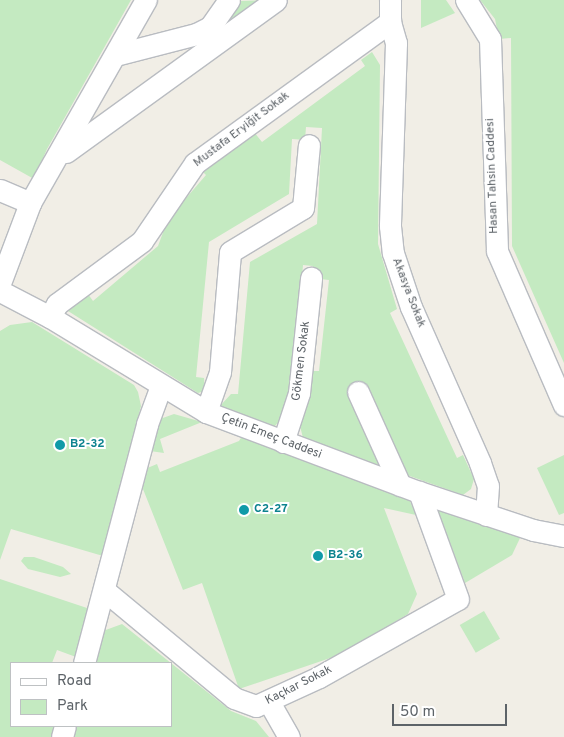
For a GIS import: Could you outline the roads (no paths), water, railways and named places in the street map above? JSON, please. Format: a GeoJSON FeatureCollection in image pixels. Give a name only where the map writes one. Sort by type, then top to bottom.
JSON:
{"type":"FeatureCollection","features":[{"type":"Feature","properties":{"kind":"street"},"geometry":{"type":"LineString","coordinates":[[0,282],[30,203],[58,158],[146,0]]}},
{"type":"Feature","properties":{"kind":"street"},"geometry":{"type":"LineString","coordinates":[[116,55],[196,34],[210,27],[229,0]]}},
{"type":"Feature","properties":{"kind":"street"},"geometry":{"type":"LineString","coordinates":[[58,158],[276,0]]}},
{"type":"Feature","properties":{"kind":"street","name":"Akasya Sokak"},"geometry":{"type":"LineString","coordinates":[[390,0],[390,22],[396,43],[390,226],[393,253],[411,307],[480,463],[488,486],[486,515]]}},
{"type":"Feature","properties":{"kind":"street","name":"Hasan Tahsin Caddesi"},"geometry":{"type":"LineString","coordinates":[[466,0],[490,39],[497,251],[564,405]]}},
{"type":"Feature","properties":{"kind":"street","name":"Mustafa Eryiğit Sokak"},"geometry":{"type":"LineString","coordinates":[[50,317],[57,304],[142,241],[195,164],[390,22]]}},
{"type":"Feature","properties":{"kind":"street"},"geometry":{"type":"LineString","coordinates":[[88,103],[90,110],[100,117],[116,115]]}},
{"type":"Feature","properties":{"kind":"street"},"geometry":{"type":"LineString","coordinates":[[206,412],[220,372],[230,252],[303,208],[309,145]]}},
{"type":"Feature","properties":{"kind":"street"},"geometry":{"type":"LineString","coordinates":[[0,190],[30,203]]}},
{"type":"Feature","properties":{"kind":"street","name":"Gökmen Sokak"},"geometry":{"type":"LineString","coordinates":[[283,442],[299,393],[311,278]]}},
{"type":"Feature","properties":{"kind":"street","name":"Çetin Emeç Caddesi"},"geometry":{"type":"LineString","coordinates":[[0,291],[50,317],[206,412],[283,442],[486,515],[533,530],[564,536]]}},
{"type":"Feature","properties":{"kind":"street"},"geometry":{"type":"LineString","coordinates":[[84,662],[147,424],[161,386]]}},
{"type":"Feature","properties":{"kind":"street"},"geometry":{"type":"LineString","coordinates":[[358,392],[410,488]]}},
{"type":"Feature","properties":{"kind":"street","name":"Kaçkar Sokak"},"geometry":{"type":"LineString","coordinates":[[104,590],[234,698],[256,706],[269,702],[458,600],[410,488]]}},
{"type":"Feature","properties":{"kind":"street"},"geometry":{"type":"LineString","coordinates":[[269,702],[289,737]]}},
{"type":"Feature","properties":{"kind":"place","name":"B2-32"},"geometry":{"type":"Point","coordinates":[60,445]}},
{"type":"Feature","properties":{"kind":"place","name":"C2-27"},"geometry":{"type":"Point","coordinates":[244,510]}},
{"type":"Feature","properties":{"kind":"place","name":"B2-36"},"geometry":{"type":"Point","coordinates":[318,556]}}]}
